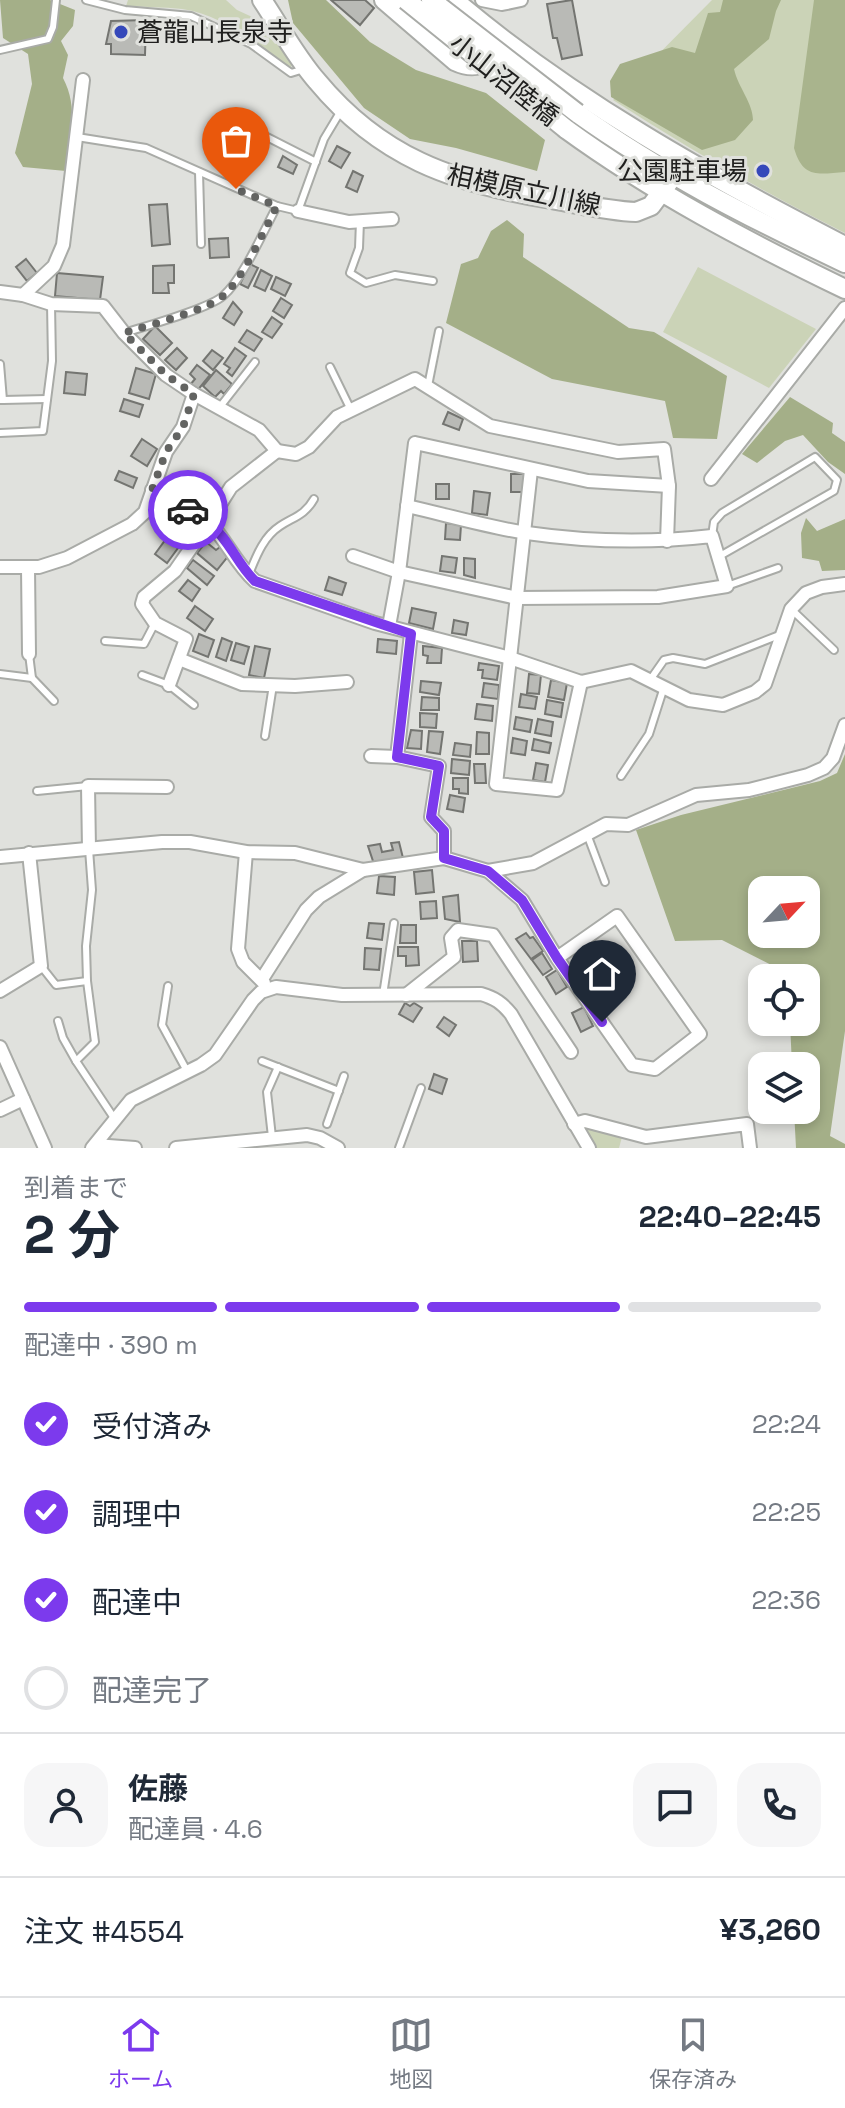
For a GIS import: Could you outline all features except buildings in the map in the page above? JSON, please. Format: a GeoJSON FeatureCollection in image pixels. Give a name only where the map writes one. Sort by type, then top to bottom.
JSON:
{"type":"FeatureCollection","features":[{"type":"Feature","properties":{"kind":"main road","name":"相模原立川線"},"geometry":{"type":"LineString","coordinates":[[262,0],[306,68],[343,108],[402,154],[440,173],[516,193],[626,212],[645,210],[662,194]]}},
{"type":"Feature","properties":{"kind":"main road"},"geometry":{"type":"LineString","coordinates":[[384,0],[455,61],[465,66],[473,66],[492,57],[497,47],[494,32]]}},
{"type":"Feature","properties":{"kind":"main road","name":"小山沼陸橋"},"geometry":{"type":"LineString","coordinates":[[406,0],[566,129],[662,194],[762,249],[845,289]]}},
{"type":"Feature","properties":{"kind":"main road","name":"小山沼陸橋"},"geometry":{"type":"LineString","coordinates":[[431,0],[577,113],[628,148],[742,214],[845,263]]}},
{"type":"Feature","properties":{"kind":"main road"},"geometry":{"type":"LineString","coordinates":[[461,2],[494,32],[663,148],[845,246]]}},
{"type":"Feature","properties":{"kind":"main road"},"geometry":{"type":"LineString","coordinates":[[662,194],[674,175]]}},
{"type":"Feature","properties":{"kind":"street"},"geometry":{"type":"LineString","coordinates":[[482,0],[502,4],[521,0]]}},
{"type":"Feature","properties":{"kind":"street"},"geometry":{"type":"LineString","coordinates":[[23,295],[54,266],[63,245],[83,80]]}},
{"type":"Feature","properties":{"kind":"street"},"geometry":{"type":"LineString","coordinates":[[298,211],[349,222],[392,219]]}},
{"type":"Feature","properties":{"kind":"street"},"geometry":{"type":"LineString","coordinates":[[0,292],[51,304],[103,306],[124,333],[166,375],[259,430],[277,451],[296,454],[309,447],[337,417],[415,379],[490,426],[618,452],[664,449],[669,486],[667,541]]}},
{"type":"Feature","properties":{"kind":"street"},"geometry":{"type":"LineString","coordinates":[[711,479],[845,308]]}},
{"type":"Feature","properties":{"kind":"street"},"geometry":{"type":"LineString","coordinates":[[0,567],[39,567],[67,558],[132,524],[145,512],[166,452],[183,427],[194,394]]}},
{"type":"Feature","properties":{"kind":"street"},"geometry":{"type":"LineString","coordinates":[[389,626],[415,443],[588,481],[669,486]]}},
{"type":"Feature","properties":{"kind":"street"},"geometry":{"type":"LineString","coordinates":[[169,685],[186,639],[155,623],[142,604],[144,597],[175,571],[231,487],[277,451]]}},
{"type":"Feature","properties":{"kind":"street"},"geometry":{"type":"LineString","coordinates":[[531,470],[496,784],[557,790],[581,682]]}},
{"type":"Feature","properties":{"kind":"street"},"geometry":{"type":"LineString","coordinates":[[152,490],[209,522],[255,581],[411,634],[510,658],[581,682],[631,671],[689,700],[707,704],[723,705],[755,692],[765,684],[791,609],[806,593],[845,584]]}},
{"type":"Feature","properties":{"kind":"street"},"geometry":{"type":"LineString","coordinates":[[353,556],[399,572],[517,598],[658,597],[727,586],[712,536],[667,541],[596,540],[526,533],[407,506]]}},
{"type":"Feature","properties":{"kind":"street"},"geometry":{"type":"LineString","coordinates":[[28,568],[29,654]]}},
{"type":"Feature","properties":{"kind":"street"},"geometry":{"type":"LineString","coordinates":[[397,757],[411,634]]}},
{"type":"Feature","properties":{"kind":"street"},"geometry":{"type":"LineString","coordinates":[[179,659],[242,684],[347,682]]}},
{"type":"Feature","properties":{"kind":"street"},"geometry":{"type":"LineString","coordinates":[[488,871],[533,863],[606,824],[628,825],[696,795],[749,790],[824,768],[833,758],[845,725]]}},
{"type":"Feature","properties":{"kind":"street"},"geometry":{"type":"LineString","coordinates":[[371,756],[397,757],[439,766],[431,817],[444,831],[444,858]]}},
{"type":"Feature","properties":{"kind":"street"},"geometry":{"type":"LineString","coordinates":[[89,849],[88,786],[167,787]]}},
{"type":"Feature","properties":{"kind":"street"},"geometry":{"type":"LineString","coordinates":[[0,857],[190,842],[246,852],[295,853],[363,870],[444,858],[488,871],[522,900],[557,958],[632,1065],[655,1069],[700,1034],[617,916],[557,958]]}},
{"type":"Feature","properties":{"kind":"street"},"geometry":{"type":"LineString","coordinates":[[246,852],[238,949],[243,962],[265,984],[342,995],[481,994],[503,1003],[589,1148]]}},
{"type":"Feature","properties":{"kind":"street"},"geometry":{"type":"LineString","coordinates":[[0,991],[41,966],[29,853]]}},
{"type":"Feature","properties":{"kind":"street"},"geometry":{"type":"LineString","coordinates":[[93,1146],[131,1100],[187,1073],[215,1055],[265,984],[306,910],[319,897],[363,870]]}},
{"type":"Feature","properties":{"kind":"street"},"geometry":{"type":"LineString","coordinates":[[406,995],[454,957],[451,938],[458,930],[493,935],[571,1052]]}},
{"type":"Feature","properties":{"kind":"street"},"geometry":{"type":"LineString","coordinates":[[0,1047],[45,1148]]}},
{"type":"Feature","properties":{"kind":"street"},"geometry":{"type":"LineString","coordinates":[[0,1110],[23,1099]]}},
{"type":"Feature","properties":{"kind":"street"},"geometry":{"type":"LineString","coordinates":[[574,1124],[585,1121],[646,1137],[747,1124],[750,1148]]}},
{"type":"Feature","properties":{"kind":"street"},"geometry":{"type":"LineString","coordinates":[[176,1148],[307,1135],[338,1148]]}},
{"type":"Feature","properties":{"kind":"street"},"geometry":{"type":"LineString","coordinates":[[93,1146],[135,1148]]}},
{"type":"Feature","properties":{"kind":"lane"},"geometry":{"type":"LineString","coordinates":[[0,50],[48,39],[53,27],[56,0]]}},
{"type":"Feature","properties":{"kind":"lane"},"geometry":{"type":"LineString","coordinates":[[86,0],[125,10],[191,16],[251,44],[291,73],[306,68]]}},
{"type":"Feature","properties":{"kind":"lane"},"geometry":{"type":"LineString","coordinates":[[121,8],[125,0]]}},
{"type":"Feature","properties":{"kind":"lane"},"geometry":{"type":"LineString","coordinates":[[77,137],[146,148],[277,206],[298,211],[324,139],[343,108]]}},
{"type":"Feature","properties":{"kind":"lane"},"geometry":{"type":"LineString","coordinates":[[232,119],[316,162]]}},
{"type":"Feature","properties":{"kind":"lane"},"geometry":{"type":"LineString","coordinates":[[199,172],[201,244]]}},
{"type":"Feature","properties":{"kind":"lane"},"geometry":{"type":"LineString","coordinates":[[124,333],[222,297],[253,253],[277,206]]}},
{"type":"Feature","properties":{"kind":"lane"},"geometry":{"type":"LineString","coordinates":[[360,221],[359,248],[350,273],[366,283],[395,275],[433,281]]}},
{"type":"Feature","properties":{"kind":"lane"},"geometry":{"type":"LineString","coordinates":[[0,433],[43,431],[52,361],[51,304]]}},
{"type":"Feature","properties":{"kind":"lane"},"geometry":{"type":"LineString","coordinates":[[428,386],[439,331]]}},
{"type":"Feature","properties":{"kind":"lane"},"geometry":{"type":"LineString","coordinates":[[219,408],[255,362]]}},
{"type":"Feature","properties":{"kind":"lane"},"geometry":{"type":"LineString","coordinates":[[0,364],[2,400],[47,399]]}},
{"type":"Feature","properties":{"kind":"lane"},"geometry":{"type":"LineString","coordinates":[[330,367],[351,410]]}},
{"type":"Feature","properties":{"kind":"lane"},"geometry":{"type":"LineString","coordinates":[[712,536],[714,522],[722,513],[815,457],[837,480],[834,491],[718,557]]}},
{"type":"Feature","properties":{"kind":"lane"},"geometry":{"type":"LineString","coordinates":[[249,574],[261,545],[277,528],[307,512],[314,499]]}},
{"type":"Feature","properties":{"kind":"lane"},"geometry":{"type":"LineString","coordinates":[[727,586],[778,568]]}},
{"type":"Feature","properties":{"kind":"lane"},"geometry":{"type":"LineString","coordinates":[[791,609],[834,650]]}},
{"type":"Feature","properties":{"kind":"lane"},"geometry":{"type":"LineString","coordinates":[[105,641],[144,644],[155,623]]}},
{"type":"Feature","properties":{"kind":"lane"},"geometry":{"type":"LineString","coordinates":[[650,680],[664,660],[673,658],[705,664],[783,634]]}},
{"type":"Feature","properties":{"kind":"lane"},"geometry":{"type":"LineString","coordinates":[[29,654],[32,678],[54,701]]}},
{"type":"Feature","properties":{"kind":"lane"},"geometry":{"type":"LineString","coordinates":[[0,674],[32,678]]}},
{"type":"Feature","properties":{"kind":"lane"},"geometry":{"type":"LineString","coordinates":[[142,675],[169,685],[194,705]]}},
{"type":"Feature","properties":{"kind":"lane"},"geometry":{"type":"LineString","coordinates":[[265,736],[273,685]]}},
{"type":"Feature","properties":{"kind":"lane"},"geometry":{"type":"LineString","coordinates":[[621,776],[649,734],[664,687]]}},
{"type":"Feature","properties":{"kind":"lane"},"geometry":{"type":"LineString","coordinates":[[37,791],[88,786]]}},
{"type":"Feature","properties":{"kind":"lane"},"geometry":{"type":"LineString","coordinates":[[587,834],[605,882]]}},
{"type":"Feature","properties":{"kind":"lane"},"geometry":{"type":"LineString","coordinates":[[76,1061],[95,1042],[87,981],[86,946],[92,890],[89,849]]}},
{"type":"Feature","properties":{"kind":"lane"},"geometry":{"type":"LineString","coordinates":[[383,996],[394,923]]}},
{"type":"Feature","properties":{"kind":"lane"},"geometry":{"type":"LineString","coordinates":[[41,966],[56,985],[87,981]]}},
{"type":"Feature","properties":{"kind":"lane"},"geometry":{"type":"LineString","coordinates":[[168,986],[162,1025],[187,1073]]}},
{"type":"Feature","properties":{"kind":"lane"},"geometry":{"type":"LineString","coordinates":[[58,1021],[63,1038],[76,1061],[114,1118]]}},
{"type":"Feature","properties":{"kind":"lane"},"geometry":{"type":"LineString","coordinates":[[262,1061],[339,1091]]}},
{"type":"Feature","properties":{"kind":"lane"},"geometry":{"type":"LineString","coordinates":[[273,1137],[267,1092],[278,1067]]}},
{"type":"Feature","properties":{"kind":"lane"},"geometry":{"type":"LineString","coordinates":[[327,1124],[344,1076]]}},
{"type":"Feature","properties":{"kind":"lane"},"geometry":{"type":"LineString","coordinates":[[399,1148],[421,1088]]}},
{"type":"Feature","properties":{"kind":"shaded area"},"geometry":{"type":"Polygon","coordinates":[[[0,0],[50,0],[75,10],[73,26],[61,41],[68,55],[63,78],[72,112],[66,171],[23,167],[15,153],[32,84],[28,54],[3,38],[0,0]]]}},
{"type":"Feature","properties":{"kind":"shaded area"},"geometry":{"type":"Polygon","coordinates":[[[128,0],[226,0],[237,10],[265,23],[292,63],[291,68],[239,32],[211,17],[182,9],[126,6],[128,0]]]}},
{"type":"Feature","properties":{"kind":"shaded area"},"geometry":{"type":"Polygon","coordinates":[[[288,0],[326,0],[370,42],[416,70],[486,93],[545,140],[537,171],[456,148],[410,139],[364,108],[293,23],[288,0]]]}},
{"type":"Feature","properties":{"kind":"shaded area"},"geometry":{"type":"Polygon","coordinates":[[[712,0],[845,0],[845,233],[728,170],[613,100],[712,0]]]}},
{"type":"Feature","properties":{"kind":"shaded area"},"geometry":{"type":"Polygon","coordinates":[[[723,0],[781,0],[769,39],[734,69],[751,107],[753,120],[735,140],[702,150],[611,97],[610,81],[620,64],[672,47],[695,53],[708,13],[720,12],[723,0]]]}},
{"type":"Feature","properties":{"kind":"shaded area"},"geometry":{"type":"Polygon","coordinates":[[[814,0],[845,0],[845,172],[807,170],[794,148],[814,0]]]}},
{"type":"Feature","properties":{"kind":"shaded area"},"geometry":{"type":"Polygon","coordinates":[[[507,220],[524,234],[523,257],[629,328],[654,332],[727,376],[717,439],[673,438],[665,401],[552,379],[446,323],[461,264],[478,258],[491,231],[507,220]]]}},
{"type":"Feature","properties":{"kind":"shaded area"},"geometry":{"type":"Polygon","coordinates":[[[698,267],[816,329],[769,388],[663,332],[698,267]]]}},
{"type":"Feature","properties":{"kind":"shaded area"},"geometry":{"type":"Polygon","coordinates":[[[790,397],[833,423],[832,433],[845,442],[845,474],[828,462],[803,435],[785,441],[757,463],[742,454],[790,397]]]}},
{"type":"Feature","properties":{"kind":"shaded area"},"geometry":{"type":"Polygon","coordinates":[[[806,518],[817,531],[845,519],[845,570],[822,571],[819,561],[802,558],[801,533],[806,518]]]}},
{"type":"Feature","properties":{"kind":"shaded area"},"geometry":{"type":"Polygon","coordinates":[[[845,754],[845,1031],[830,1136],[845,1144],[845,1148],[796,1148],[795,1124],[820,1124],[820,1052],[791,1052],[791,1036],[820,1036],[820,964],[769,964],[722,940],[675,941],[636,830],[681,815],[820,781],[837,773],[845,754]]]}},
{"type":"Feature","properties":{"kind":"shaded area"},"geometry":{"type":"Polygon","coordinates":[[[590,1126],[622,1137],[619,1148],[596,1148],[586,1131],[590,1126]]]}},
{"type":"Feature","properties":{"kind":"way so far"},"geometry":{"type":"LineString","coordinates":[[188,510],[152,490],[166,452],[183,427],[194,394],[166,375],[124,333],[222,297],[253,253],[277,206],[236,189]]}},
{"type":"Feature","properties":{"kind":"place","name":"蒼龍山長泉寺"},"geometry":{"type":"Point","coordinates":[121,32]}},
{"type":"Feature","properties":{"kind":"place","name":"公園駐車場"},"geometry":{"type":"Point","coordinates":[763,171]}},
{"type":"Feature","properties":{"kind":"route"},"geometry":{"type":"LineString","coordinates":[[188,510],[209,522],[242,569],[255,581],[411,634],[397,757],[439,766],[431,817],[444,831],[444,858],[488,871],[522,900],[557,958],[602,1022]]}}]}
